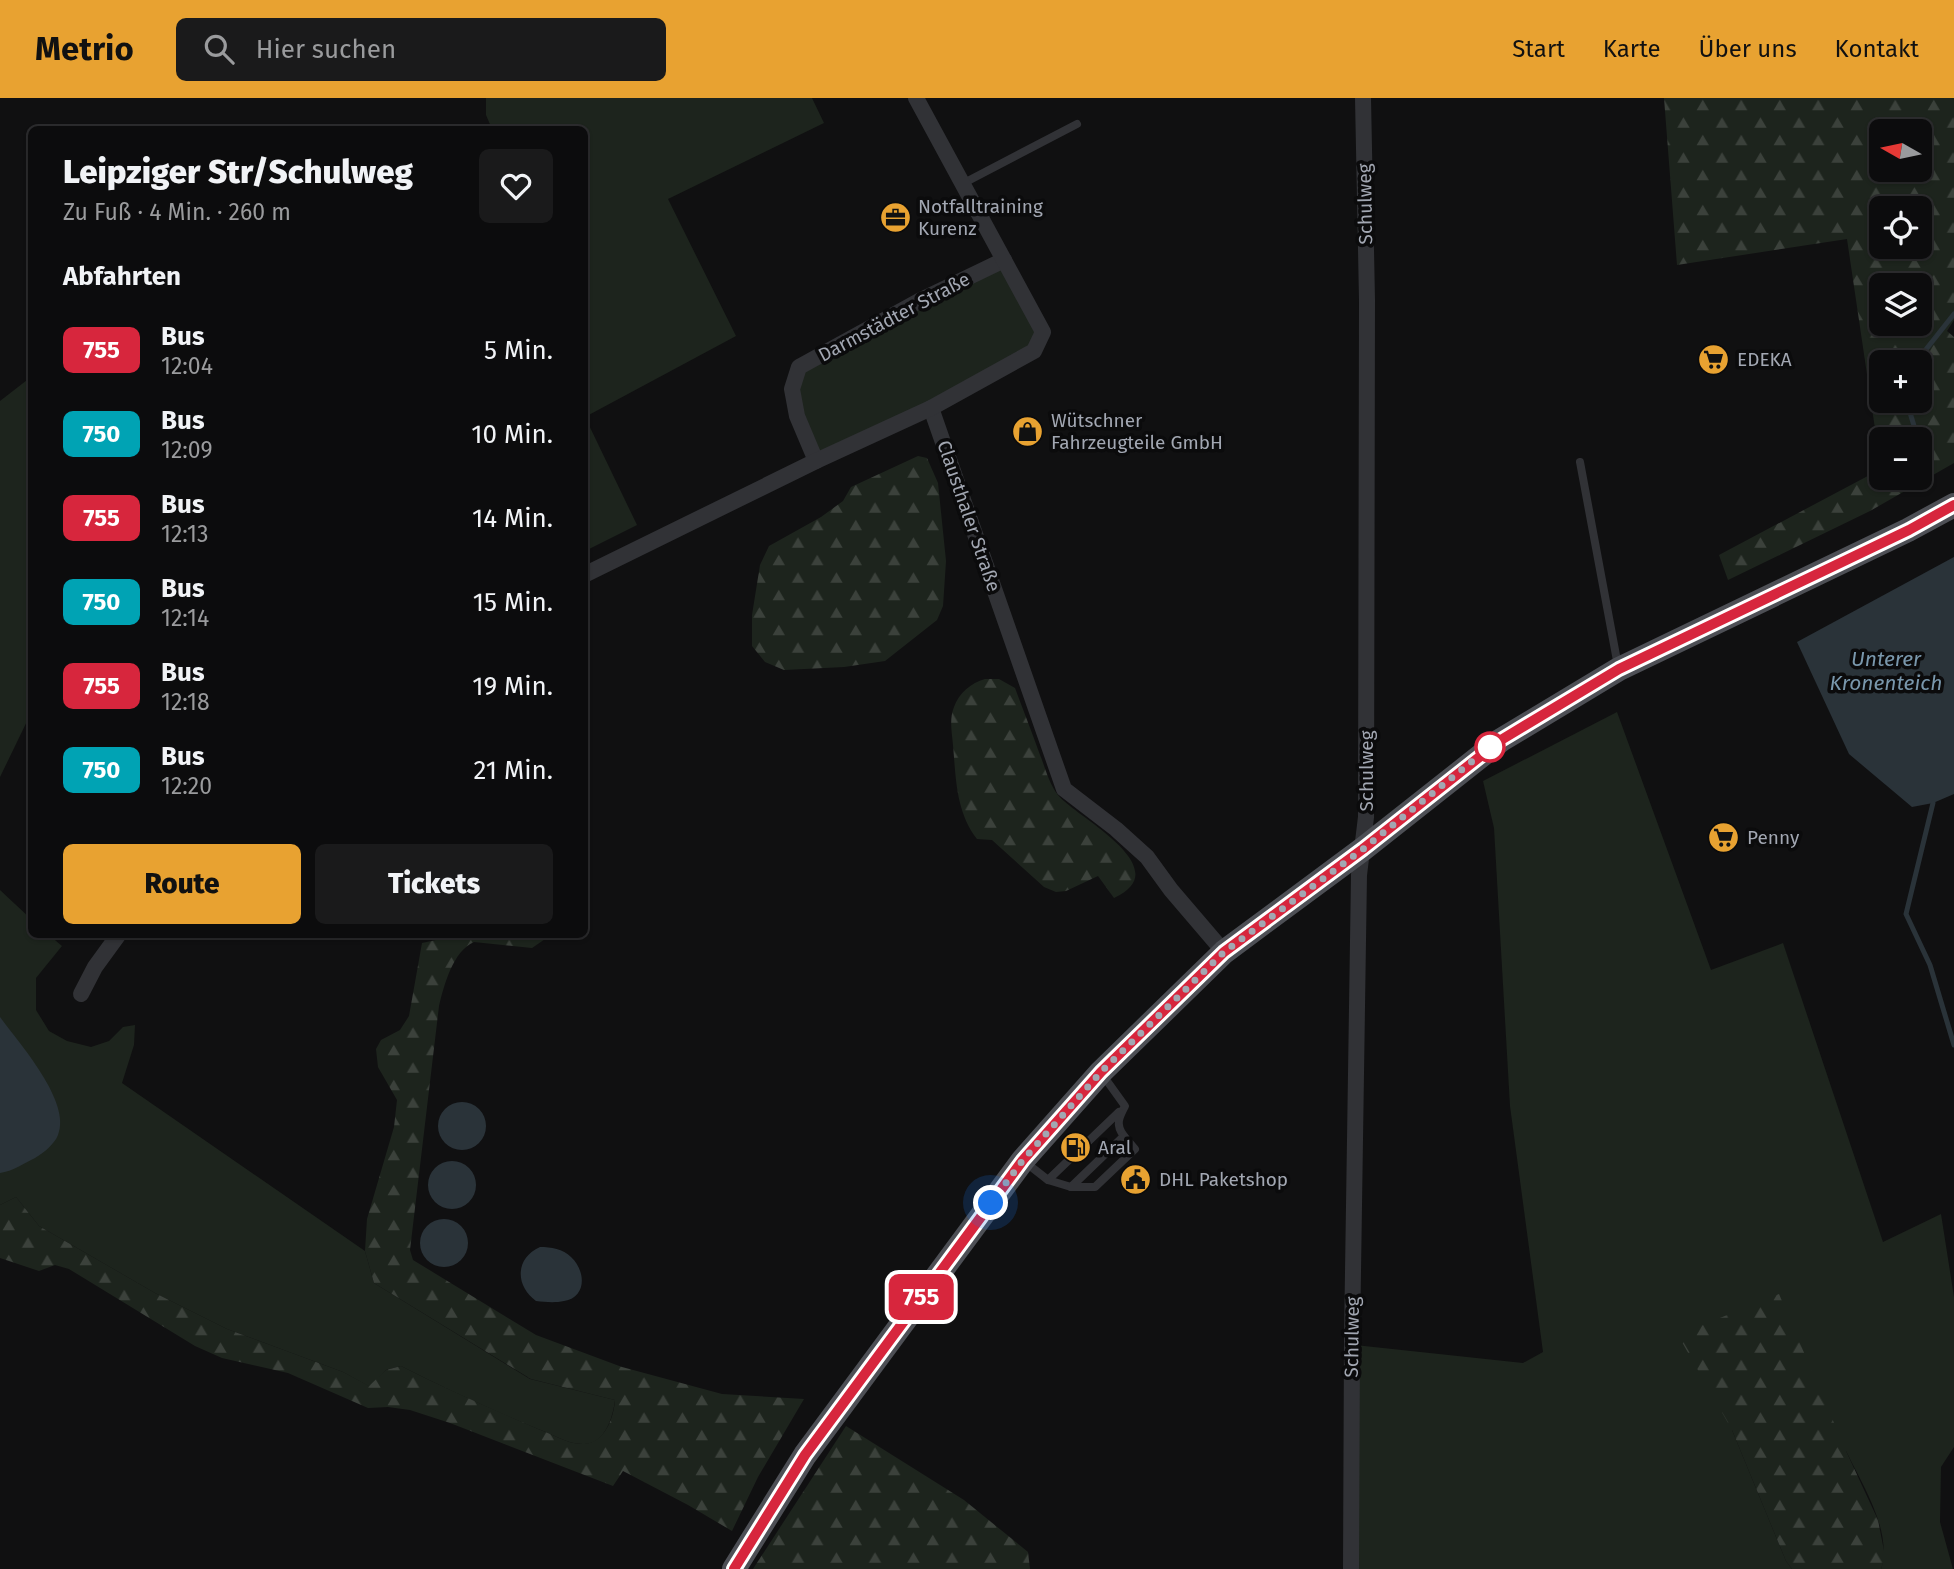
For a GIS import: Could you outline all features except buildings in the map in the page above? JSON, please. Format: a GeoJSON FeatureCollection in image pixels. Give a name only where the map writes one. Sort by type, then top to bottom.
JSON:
{"type":"FeatureCollection","features":[{"type":"Feature","properties":{"kind":"main road"},"geometry":{"type":"LineString","coordinates":[[734,1569],[805,1455],[1023,1160],[1101,1072],[1224,952],[1363,849],[1501,740],[1619,669],[1909,530],[1954,505]]}},
{"type":"Feature","properties":{"kind":"street"},"geometry":{"type":"LineString","coordinates":[[588,573],[816,461],[931,408],[1034,351],[1043,332],[916,98]]}},
{"type":"Feature","properties":{"kind":"street","name":"Schulweg"},"geometry":{"type":"LineString","coordinates":[[1350,1569],[1359,875],[1366,817],[1367,300],[1363,98]]}},
{"type":"Feature","properties":{"kind":"street","name":"Darmstädter Straße"},"geometry":{"type":"LineString","coordinates":[[816,461],[797,416],[792,389],[799,367],[865,329],[1004,260]]}},
{"type":"Feature","properties":{"kind":"street","name":"Clausthaler Straße"},"geometry":{"type":"LineString","coordinates":[[931,408],[1064,789],[1147,857],[1171,890],[1224,952]]}},
{"type":"Feature","properties":{"kind":"street"},"geometry":{"type":"LineString","coordinates":[[81,993],[115,938]]}},
{"type":"Feature","properties":{"kind":"lane"},"geometry":{"type":"LineString","coordinates":[[962,184],[1077,124]]}},
{"type":"Feature","properties":{"kind":"lane"},"geometry":{"type":"LineString","coordinates":[[1580,462],[1619,669]]}},
{"type":"Feature","properties":{"kind":"lane"},"geometry":{"type":"LineString","coordinates":[[1101,1072],[1125,1106]]}},
{"type":"Feature","properties":{"kind":"lane"},"geometry":{"type":"LineString","coordinates":[[1023,1160],[1048,1180],[1071,1187],[1095,1187],[1135,1149],[1119,1130],[1118,1122],[1125,1106]]}},
{"type":"Feature","properties":{"kind":"lane"},"geometry":{"type":"LineString","coordinates":[[1048,1180],[1125,1106]]}},
{"type":"Feature","properties":{"kind":"lane"},"geometry":{"type":"LineString","coordinates":[[1071,1187],[1124,1136]]}},
{"type":"Feature","properties":{"kind":"green space"},"geometry":{"type":"Polygon","coordinates":[[[486,98],[812,98],[824,123],[668,199],[736,336],[588,415],[588,126],[491,126],[486,115],[486,98]]]}},
{"type":"Feature","properties":{"kind":"green space"},"geometry":{"type":"Polygon","coordinates":[[[1664,98],[1954,98],[1954,320],[1947,331],[1954,337],[1954,463],[1932,476],[1932,427],[1875,427],[1873,413],[1932,413],[1932,350],[1869,350],[1869,388],[1847,239],[1677,265],[1664,98]]]}},
{"type":"Feature","properties":{"kind":"green space"},"geometry":{"type":"Polygon","coordinates":[[[1004,260],[1043,332],[1034,351],[816,461],[797,416],[799,367],[1004,260]]]}},
{"type":"Feature","properties":{"kind":"green space"},"geometry":{"type":"Polygon","coordinates":[[[28,379],[28,719],[0,777],[0,401],[28,379]]]}},
{"type":"Feature","properties":{"kind":"green space"},"geometry":{"type":"Polygon","coordinates":[[[588,423],[637,525],[588,549],[588,423]]]}},
{"type":"Feature","properties":{"kind":"green space"},"geometry":{"type":"Polygon","coordinates":[[[918,456],[927,458],[938,483],[946,561],[943,606],[937,620],[885,661],[844,667],[784,670],[765,662],[752,646],[752,615],[760,565],[769,546],[821,517],[843,501],[851,487],[918,456]]]}},
{"type":"Feature","properties":{"kind":"green space"},"geometry":{"type":"Polygon","coordinates":[[[1869,475],[1869,490],[1907,490],[1870,511],[1728,580],[1719,555],[1869,475]]]}},
{"type":"Feature","properties":{"kind":"green space"},"geometry":{"type":"Polygon","coordinates":[[[985,679],[999,679],[1015,688],[1055,791],[1117,843],[1130,858],[1135,872],[1131,886],[1114,898],[1098,876],[1066,891],[1056,892],[1044,887],[992,840],[977,839],[970,829],[958,795],[952,712],[962,693],[985,679]]]}},
{"type":"Feature","properties":{"kind":"green space"},"geometry":{"type":"Polygon","coordinates":[[[1617,712],[1711,970],[1783,943],[1883,1242],[1941,1214],[1954,1297],[1954,1447],[1941,1467],[1940,1522],[1953,1569],[1881,1569],[1884,1555],[1879,1524],[1846,1451],[1732,1430],[1786,1561],[1792,1569],[1353,1569],[1355,1345],[1523,1363],[1543,1352],[1510,1106],[1494,828],[1483,781],[1617,712]]]}},
{"type":"Feature","properties":{"kind":"green space"},"geometry":{"type":"Polygon","coordinates":[[[0,890],[28,916],[28,938],[53,938],[62,946],[36,978],[36,1010],[49,1031],[67,1041],[91,1047],[109,1041],[123,1027],[135,1025],[134,1045],[122,1083],[365,1251],[374,1283],[530,1379],[615,1400],[610,1421],[603,1435],[597,1440],[578,1444],[469,1399],[401,1366],[386,1370],[370,1387],[343,1372],[227,1329],[155,1293],[39,1226],[16,1197],[0,1205],[0,890]]]}},
{"type":"Feature","properties":{"kind":"green space"},"geometry":{"type":"Polygon","coordinates":[[[445,938],[547,938],[532,948],[474,942],[460,953],[450,970],[439,1006],[410,1250],[413,1260],[536,1335],[622,1367],[722,1394],[804,1399],[758,1477],[732,1531],[623,1471],[613,1486],[410,1410],[368,1408],[288,1373],[222,1358],[195,1346],[69,1269],[55,1265],[39,1271],[0,1258],[0,1205],[16,1197],[39,1226],[155,1293],[227,1329],[343,1372],[369,1386],[386,1370],[401,1366],[567,1441],[584,1444],[598,1439],[607,1428],[615,1400],[531,1379],[374,1283],[365,1251],[367,1219],[394,1127],[397,1100],[378,1067],[376,1049],[381,1040],[400,1030],[409,1016],[422,943],[445,938]]]}},
{"type":"Feature","properties":{"kind":"green space"},"geometry":{"type":"Polygon","coordinates":[[[1779,1294],[1878,1520],[1885,1556],[1881,1569],[1792,1569],[1786,1561],[1732,1430],[1678,1335],[1779,1294]]]}},
{"type":"Feature","properties":{"kind":"green space"},"geometry":{"type":"Polygon","coordinates":[[[846,1426],[964,1500],[1028,1552],[1030,1569],[753,1569],[846,1426]]]}},
{"type":"Feature","properties":{"kind":"water","name":"Unterer Kronenteich"},"geometry":{"type":"Polygon","coordinates":[[[1954,557],[1954,794],[1933,803],[1912,807],[1849,754],[1797,642],[1954,557]]]}},
{"type":"Feature","properties":{"kind":"water"},"geometry":{"type":"Polygon","coordinates":[[[0,1017],[51,1090],[58,1106],[60,1122],[56,1139],[45,1151],[18,1167],[0,1173],[0,1017]]]}},
{"type":"Feature","properties":{"kind":"water"},"geometry":{"type":"Polygon","coordinates":[[[462,1102],[479,1109],[486,1126],[479,1143],[462,1150],[445,1143],[438,1126],[445,1109],[462,1102]]]}},
{"type":"Feature","properties":{"kind":"water"},"geometry":{"type":"Polygon","coordinates":[[[452,1161],[469,1168],[476,1185],[469,1202],[452,1209],[435,1202],[428,1185],[435,1168],[452,1161]]]}},
{"type":"Feature","properties":{"kind":"water"},"geometry":{"type":"Polygon","coordinates":[[[444,1219],[461,1226],[468,1243],[461,1260],[444,1267],[427,1260],[420,1243],[427,1226],[444,1219]]]}},
{"type":"Feature","properties":{"kind":"water"},"geometry":{"type":"Polygon","coordinates":[[[540,1247],[561,1250],[576,1263],[582,1283],[572,1299],[557,1302],[536,1301],[524,1288],[521,1280],[522,1265],[532,1252],[540,1247]]]}},
{"type":"Feature","properties":{"kind":"waterway"},"geometry":{"type":"LineString","coordinates":[[1926,350],[1954,314]]}},
{"type":"Feature","properties":{"kind":"waterway"},"geometry":{"type":"LineString","coordinates":[[1910,413],[1914,427]]}},
{"type":"Feature","properties":{"kind":"waterway"},"geometry":{"type":"LineString","coordinates":[[1933,803],[1906,914],[1930,965],[1954,1045]]}},
{"type":"Feature","properties":{"kind":"bus line","name":"755"},"geometry":{"type":"LineString","coordinates":[[734,1569],[805,1455],[1023,1160],[1101,1072],[1224,952],[1363,849],[1501,740],[1619,669],[1909,530],[1954,505]]}},
{"type":"Feature","properties":{"kind":"place","name":"Notfalltraining Kurenz"},"geometry":{"type":"Point","coordinates":[895,217]}},
{"type":"Feature","properties":{"kind":"place","name":"EDEKA"},"geometry":{"type":"Point","coordinates":[1714,359]}},
{"type":"Feature","properties":{"kind":"place","name":"Wütschner Fahrzeugteile GmbH"},"geometry":{"type":"Point","coordinates":[1028,431]}},
{"type":"Feature","properties":{"kind":"place","name":"Penny"},"geometry":{"type":"Point","coordinates":[1724,837]}},
{"type":"Feature","properties":{"kind":"place","name":"Aral"},"geometry":{"type":"Point","coordinates":[1075,1147]}},
{"type":"Feature","properties":{"kind":"place","name":"DHL Paketshop"},"geometry":{"type":"Point","coordinates":[1136,1179]}},
{"type":"Feature","properties":{"kind":"route"},"geometry":{"type":"LineString","coordinates":[[991,1203],[1023,1160],[1101,1072],[1224,952],[1363,849],[1490,747]]}}]}
